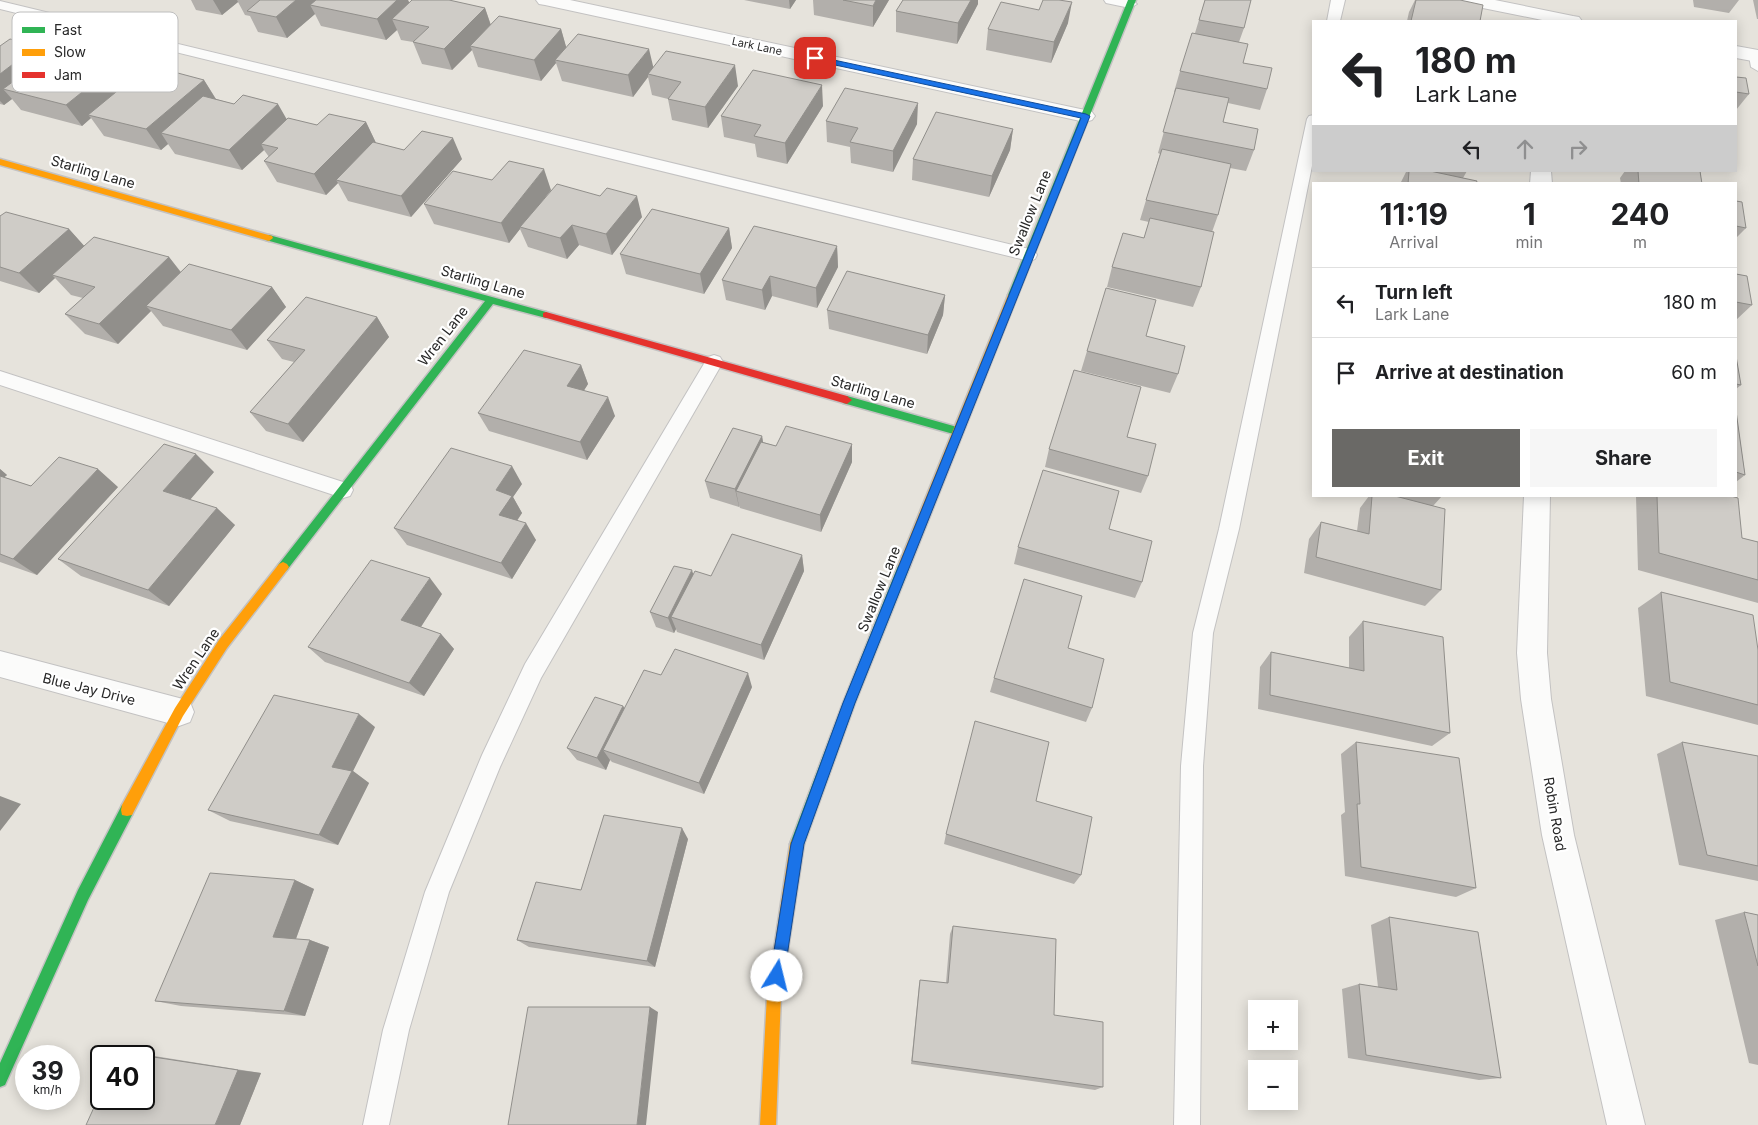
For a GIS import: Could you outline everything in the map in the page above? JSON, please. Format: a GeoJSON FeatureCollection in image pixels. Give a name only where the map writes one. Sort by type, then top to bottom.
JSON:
{"type":"FeatureCollection","features":[{"type":"Feature","properties":{"kind":"street","name":"Lark Lane"},"geometry":{"type":"LineString","coordinates":[[545,0],[1086,116]]}},
{"type":"Feature","properties":{"kind":"street"},"geometry":{"type":"LineString","coordinates":[[1468,0],[1543,18],[1563,20]]}},
{"type":"Feature","properties":{"kind":"street","name":"Swallow Lane"},"geometry":{"type":"LineString","coordinates":[[768,1125],[774,996],[797,844],[849,703],[1131,2]]}},
{"type":"Feature","properties":{"kind":"street"},"geometry":{"type":"LineString","coordinates":[[1737,52],[1757,59]]}},
{"type":"Feature","properties":{"kind":"street","name":"Starling Lane"},"geometry":{"type":"LineString","coordinates":[[0,162],[957,431]]}},
{"type":"Feature","properties":{"kind":"street","name":"Wren Lane"},"geometry":{"type":"LineString","coordinates":[[0,1080],[7,1048],[83,895],[178,712],[223,644],[491,300]]}},
{"type":"Feature","properties":{"kind":"street","name":"Robin Road"},"geometry":{"type":"LineString","coordinates":[[1537,497],[1532,653],[1536,699],[1558,835],[1626,1125]]}},
{"type":"Feature","properties":{"kind":"street","name":"Blue Jay Drive"},"geometry":{"type":"LineString","coordinates":[[0,664],[178,712]]}},
{"type":"Feature","properties":{"kind":"lane"},"geometry":{"type":"LineString","coordinates":[[1111,0],[1131,2]]}},
{"type":"Feature","properties":{"kind":"lane"},"geometry":{"type":"LineString","coordinates":[[1334,20],[1338,0]]}},
{"type":"Feature","properties":{"kind":"lane"},"geometry":{"type":"LineString","coordinates":[[0,5],[29,12]]}},
{"type":"Feature","properties":{"kind":"lane"},"geometry":{"type":"LineString","coordinates":[[178,48],[1029,255]]}},
{"type":"Feature","properties":{"kind":"lane"},"geometry":{"type":"LineString","coordinates":[[1188,1125],[1192,766],[1203,633],[1229,529],[1312,129]]}},
{"type":"Feature","properties":{"kind":"lane"},"geometry":{"type":"LineString","coordinates":[[376,1125],[396,1030],[437,892],[490,763],[534,671],[714,362]]}},
{"type":"Feature","properties":{"kind":"lane"},"geometry":{"type":"LineString","coordinates":[[0,378],[343,490]]}},
{"type":"Feature","properties":{"kind":"building"},"geometry":{"type":"Polygon","coordinates":[[[260,0],[296,0],[276,17],[247,11],[260,0]]]}},
{"type":"Feature","properties":{"kind":"building"},"geometry":{"type":"Polygon","coordinates":[[[316,0],[397,0],[377,19],[310,5],[316,0]]]}},
{"type":"Feature","properties":{"kind":"building"},"geometry":{"type":"Polygon","coordinates":[[[412,0],[449,0],[485,8],[444,49],[413,42],[429,27],[392,19],[412,0]]]}},
{"type":"Feature","properties":{"kind":"building"},"geometry":{"type":"Polygon","coordinates":[[[843,0],[876,0],[873,6],[843,0]]]}},
{"type":"Feature","properties":{"kind":"building"},"geometry":{"type":"Polygon","coordinates":[[[903,0],[971,0],[958,23],[896,11],[903,0]]]}},
{"type":"Feature","properties":{"kind":"building"},"geometry":{"type":"Polygon","coordinates":[[[1043,0],[1072,2],[1054,42],[988,29],[1001,2],[1039,10],[1043,0]]]}},
{"type":"Feature","properties":{"kind":"building"},"geometry":{"type":"Polygon","coordinates":[[[1205,0],[1251,0],[1244,28],[1199,20],[1205,0]]]}},
{"type":"Feature","properties":{"kind":"building"},"geometry":{"type":"Polygon","coordinates":[[[1416,0],[1460,0],[1483,5],[1480,20],[1411,20],[1416,0]]]}},
{"type":"Feature","properties":{"kind":"building"},"geometry":{"type":"Polygon","coordinates":[[[499,16],[561,29],[534,60],[470,46],[499,16]]]}},
{"type":"Feature","properties":{"kind":"building"},"geometry":{"type":"Polygon","coordinates":[[[1192,33],[1248,44],[1243,63],[1272,68],[1267,89],[1180,71],[1192,33]]]}},
{"type":"Feature","properties":{"kind":"building"},"geometry":{"type":"Polygon","coordinates":[[[578,34],[649,49],[628,75],[555,60],[578,34]]]}},
{"type":"Feature","properties":{"kind":"building"},"geometry":{"type":"Polygon","coordinates":[[[12,39],[12,65],[0,74],[0,46],[12,39]]]}},
{"type":"Feature","properties":{"kind":"building"},"geometry":{"type":"Polygon","coordinates":[[[666,51],[735,65],[705,107],[668,99],[681,82],[648,74],[666,51]]]}},
{"type":"Feature","properties":{"kind":"building"},"geometry":{"type":"Polygon","coordinates":[[[753,70],[822,85],[785,143],[754,136],[761,125],[721,116],[753,70]]]}},
{"type":"Feature","properties":{"kind":"building"},"geometry":{"type":"Polygon","coordinates":[[[178,73],[204,80],[146,129],[88,115],[116,92],[178,92],[178,73]]]}},
{"type":"Feature","properties":{"kind":"building"},"geometry":{"type":"Polygon","coordinates":[[[1737,77],[1746,78],[1749,94],[1737,92],[1737,77]]]}},
{"type":"Feature","properties":{"kind":"building"},"geometry":{"type":"Polygon","coordinates":[[[12,82],[12,91],[3,89],[12,82]]]}},
{"type":"Feature","properties":{"kind":"building"},"geometry":{"type":"Polygon","coordinates":[[[845,88],[918,103],[893,151],[850,142],[858,128],[826,121],[845,88]]]}},
{"type":"Feature","properties":{"kind":"building"},"geometry":{"type":"Polygon","coordinates":[[[1176,88],[1229,98],[1223,122],[1258,129],[1254,150],[1163,132],[1176,88]]]}},
{"type":"Feature","properties":{"kind":"building"},"geometry":{"type":"Polygon","coordinates":[[[15,92],[82,92],[66,105],[15,92]]]}},
{"type":"Feature","properties":{"kind":"building"},"geometry":{"type":"Polygon","coordinates":[[[243,95],[278,104],[229,150],[161,133],[203,96],[234,104],[243,95]]]}},
{"type":"Feature","properties":{"kind":"building"},"geometry":{"type":"Polygon","coordinates":[[[936,112],[1013,129],[992,176],[913,159],[936,112]]]}},
{"type":"Feature","properties":{"kind":"building"},"geometry":{"type":"Polygon","coordinates":[[[329,114],[366,122],[314,174],[264,161],[278,148],[261,144],[288,118],[317,125],[329,114]]]}},
{"type":"Feature","properties":{"kind":"building"},"geometry":{"type":"Polygon","coordinates":[[[422,131],[453,138],[401,196],[336,180],[373,142],[404,150],[422,131]]]}},
{"type":"Feature","properties":{"kind":"building"},"geometry":{"type":"Polygon","coordinates":[[[1162,149],[1231,164],[1218,215],[1146,200],[1162,149]]]}},
{"type":"Feature","properties":{"kind":"building"},"geometry":{"type":"Polygon","coordinates":[[[509,161],[544,169],[501,223],[424,204],[453,171],[492,180],[509,161]]]}},
{"type":"Feature","properties":{"kind":"building"},"geometry":{"type":"Polygon","coordinates":[[[1409,172],[1435,172],[1477,181],[1477,182],[1408,182],[1409,172]]]}},
{"type":"Feature","properties":{"kind":"building"},"geometry":{"type":"Polygon","coordinates":[[[1638,172],[1700,172],[1702,182],[1639,182],[1638,172]]]}},
{"type":"Feature","properties":{"kind":"building"},"geometry":{"type":"Polygon","coordinates":[[[557,184],[600,196],[607,188],[637,196],[606,234],[572,225],[560,238],[520,227],[557,184]]]}},
{"type":"Feature","properties":{"kind":"building"},"geometry":{"type":"Polygon","coordinates":[[[1737,201],[1742,202],[1746,228],[1737,226],[1737,201]]]}},
{"type":"Feature","properties":{"kind":"building"},"geometry":{"type":"Polygon","coordinates":[[[652,209],[729,228],[700,274],[620,254],[652,209]]]}},
{"type":"Feature","properties":{"kind":"building"},"geometry":{"type":"Polygon","coordinates":[[[6,212],[69,229],[19,273],[0,267],[0,216],[6,212]]]}},
{"type":"Feature","properties":{"kind":"building"},"geometry":{"type":"Polygon","coordinates":[[[1150,218],[1214,232],[1201,287],[1112,267],[1123,233],[1144,238],[1150,218]]]}},
{"type":"Feature","properties":{"kind":"building"},"geometry":{"type":"Polygon","coordinates":[[[754,226],[837,246],[816,288],[770,276],[762,290],[722,280],[754,226]]]}},
{"type":"Feature","properties":{"kind":"building"},"geometry":{"type":"Polygon","coordinates":[[[94,237],[169,257],[99,324],[65,314],[95,287],[52,275],[94,237]]]}},
{"type":"Feature","properties":{"kind":"building"},"geometry":{"type":"Polygon","coordinates":[[[189,264],[272,287],[231,330],[146,306],[189,264]]]}},
{"type":"Feature","properties":{"kind":"building"},"geometry":{"type":"Polygon","coordinates":[[[847,271],[945,295],[928,335],[827,310],[847,271]]]}},
{"type":"Feature","properties":{"kind":"building"},"geometry":{"type":"Polygon","coordinates":[[[1737,274],[1747,276],[1752,305],[1737,302],[1737,274]]]}},
{"type":"Feature","properties":{"kind":"building"},"geometry":{"type":"Polygon","coordinates":[[[1106,288],[1156,300],[1146,336],[1185,346],[1178,374],[1087,351],[1106,288]]]}},
{"type":"Feature","properties":{"kind":"building"},"geometry":{"type":"Polygon","coordinates":[[[306,297],[377,317],[288,424],[250,412],[305,350],[267,340],[306,297]]]}},
{"type":"Feature","properties":{"kind":"building"},"geometry":{"type":"Polygon","coordinates":[[[524,350],[581,365],[567,386],[608,397],[580,442],[478,413],[524,350]]]}},
{"type":"Feature","properties":{"kind":"building"},"geometry":{"type":"Polygon","coordinates":[[[1737,362],[1741,385],[1737,384],[1737,362]]]}},
{"type":"Feature","properties":{"kind":"building"},"geometry":{"type":"Polygon","coordinates":[[[1074,370],[1141,387],[1127,437],[1156,444],[1148,476],[1049,449],[1074,370]]]}},
{"type":"Feature","properties":{"kind":"building"},"geometry":{"type":"Polygon","coordinates":[[[1737,418],[1745,475],[1737,472],[1737,418]]]}},
{"type":"Feature","properties":{"kind":"building"},"geometry":{"type":"Polygon","coordinates":[[[786,426],[852,444],[820,515],[736,491],[761,442],[776,446],[786,426]]]}},
{"type":"Feature","properties":{"kind":"building"},"geometry":{"type":"Polygon","coordinates":[[[733,428],[762,436],[735,489],[705,481],[733,428]]]}},
{"type":"Feature","properties":{"kind":"building"},"geometry":{"type":"Polygon","coordinates":[[[164,444],[196,454],[163,491],[217,508],[148,590],[58,559],[164,444]]]}},
{"type":"Feature","properties":{"kind":"building"},"geometry":{"type":"Polygon","coordinates":[[[451,448],[512,466],[496,490],[512,496],[499,515],[526,523],[501,563],[394,528],[451,448]]]}},
{"type":"Feature","properties":{"kind":"building"},"geometry":{"type":"Polygon","coordinates":[[[59,457],[98,469],[13,559],[0,554],[0,476],[31,486],[59,457]]]}},
{"type":"Feature","properties":{"kind":"building"},"geometry":{"type":"Polygon","coordinates":[[[1043,470],[1119,491],[1109,529],[1152,541],[1142,582],[1018,547],[1043,470]]]}},
{"type":"Feature","properties":{"kind":"building"},"geometry":{"type":"Polygon","coordinates":[[[1372,497],[1399,497],[1445,509],[1441,590],[1316,557],[1321,522],[1369,534],[1372,497]]]}},
{"type":"Feature","properties":{"kind":"building"},"geometry":{"type":"Polygon","coordinates":[[[1657,497],[1734,497],[1738,498],[1742,538],[1758,542],[1758,580],[1659,553],[1657,497]]]}},
{"type":"Feature","properties":{"kind":"building"},"geometry":{"type":"Polygon","coordinates":[[[732,534],[802,555],[761,645],[671,617],[695,571],[711,576],[732,534]]]}},
{"type":"Feature","properties":{"kind":"building"},"geometry":{"type":"Polygon","coordinates":[[[371,560],[430,578],[401,620],[441,634],[409,683],[308,647],[371,560]]]}},
{"type":"Feature","properties":{"kind":"building"},"geometry":{"type":"Polygon","coordinates":[[[674,566],[692,570],[668,618],[650,612],[674,566]]]}},
{"type":"Feature","properties":{"kind":"building"},"geometry":{"type":"Polygon","coordinates":[[[1024,579],[1082,596],[1068,648],[1104,659],[1092,708],[994,678],[1024,579]]]}},
{"type":"Feature","properties":{"kind":"building"},"geometry":{"type":"Polygon","coordinates":[[[1661,592],[1753,615],[1758,650],[1758,705],[1670,682],[1661,592]]]}},
{"type":"Feature","properties":{"kind":"building"},"geometry":{"type":"Polygon","coordinates":[[[1363,621],[1443,637],[1450,733],[1270,695],[1271,652],[1364,671],[1363,621]]]}},
{"type":"Feature","properties":{"kind":"building"},"geometry":{"type":"Polygon","coordinates":[[[675,649],[748,673],[699,783],[603,750],[644,670],[661,675],[675,649]]]}},
{"type":"Feature","properties":{"kind":"building"},"geometry":{"type":"Polygon","coordinates":[[[274,695],[359,714],[332,767],[352,771],[319,835],[208,810],[274,695]]]}},
{"type":"Feature","properties":{"kind":"building"},"geometry":{"type":"Polygon","coordinates":[[[595,697],[623,706],[597,758],[567,748],[595,697]]]}},
{"type":"Feature","properties":{"kind":"building"},"geometry":{"type":"Polygon","coordinates":[[[975,721],[1049,742],[1036,801],[1092,817],[1081,875],[946,834],[975,721]]]}},
{"type":"Feature","properties":{"kind":"building"},"geometry":{"type":"Polygon","coordinates":[[[1356,742],[1459,758],[1476,888],[1361,867],[1357,804],[1360,804],[1356,742]]]}},
{"type":"Feature","properties":{"kind":"building"},"geometry":{"type":"Polygon","coordinates":[[[1682,742],[1758,756],[1758,866],[1707,855],[1682,742]]]}},
{"type":"Feature","properties":{"kind":"building"},"geometry":{"type":"Polygon","coordinates":[[[604,815],[682,828],[647,961],[517,940],[536,882],[581,890],[604,815]]]}},
{"type":"Feature","properties":{"kind":"building"},"geometry":{"type":"Polygon","coordinates":[[[210,873],[295,880],[273,937],[310,940],[284,1011],[155,1001],[210,873]]]}},
{"type":"Feature","properties":{"kind":"building"},"geometry":{"type":"Polygon","coordinates":[[[1744,912],[1758,915],[1758,966],[1744,912]]]}},
{"type":"Feature","properties":{"kind":"building"},"geometry":{"type":"Polygon","coordinates":[[[1389,917],[1478,932],[1501,1078],[1366,1055],[1359,984],[1397,990],[1389,917]]]}},
{"type":"Feature","properties":{"kind":"building"},"geometry":{"type":"Polygon","coordinates":[[[953,926],[1056,939],[1054,1015],[1103,1022],[1103,1087],[912,1061],[920,980],[948,983],[953,926]]]}},
{"type":"Feature","properties":{"kind":"building"},"geometry":{"type":"Polygon","coordinates":[[[528,1007],[650,1007],[637,1125],[508,1125],[528,1007]]]}},
{"type":"Feature","properties":{"kind":"building"},"geometry":{"type":"Polygon","coordinates":[[[155,1057],[238,1070],[215,1125],[86,1125],[93,1110],[155,1110],[155,1057]]]}},
{"type":"Feature","properties":{"kind":"traffic: fast"},"geometry":{"type":"LineString","coordinates":[[1013,295],[1132,0]]}},
{"type":"Feature","properties":{"kind":"traffic: fast"},"geometry":{"type":"LineString","coordinates":[[269,238],[546,315]]}},
{"type":"Feature","properties":{"kind":"traffic: fast"},"geometry":{"type":"LineString","coordinates":[[283,567],[491,300]]}},
{"type":"Feature","properties":{"kind":"traffic: fast"},"geometry":{"type":"LineString","coordinates":[[847,400],[957,431]]}},
{"type":"Feature","properties":{"kind":"traffic: fast"},"geometry":{"type":"LineString","coordinates":[[797,844],[849,703],[904,566]]}},
{"type":"Feature","properties":{"kind":"traffic: fast"},"geometry":{"type":"LineString","coordinates":[[0,1080],[83,895],[127,810]]}},
{"type":"Feature","properties":{"kind":"traffic: slow"},"geometry":{"type":"LineString","coordinates":[[0,162],[269,238]]}},
{"type":"Feature","properties":{"kind":"traffic: slow"},"geometry":{"type":"LineString","coordinates":[[904,566],[1013,295]]}},
{"type":"Feature","properties":{"kind":"traffic: slow"},"geometry":{"type":"LineString","coordinates":[[127,810],[179,712],[223,644],[283,567]]}},
{"type":"Feature","properties":{"kind":"traffic: slow"},"geometry":{"type":"LineString","coordinates":[[768,1125],[774,995],[797,844]]}},
{"type":"Feature","properties":{"kind":"traffic: jam"},"geometry":{"type":"LineString","coordinates":[[546,315],[847,400]]}},
{"type":"Feature","properties":{"kind":"route"},"geometry":{"type":"LineString","coordinates":[[777,976],[797,844],[849,703],[957,431],[1086,116],[815,58]]}}]}
